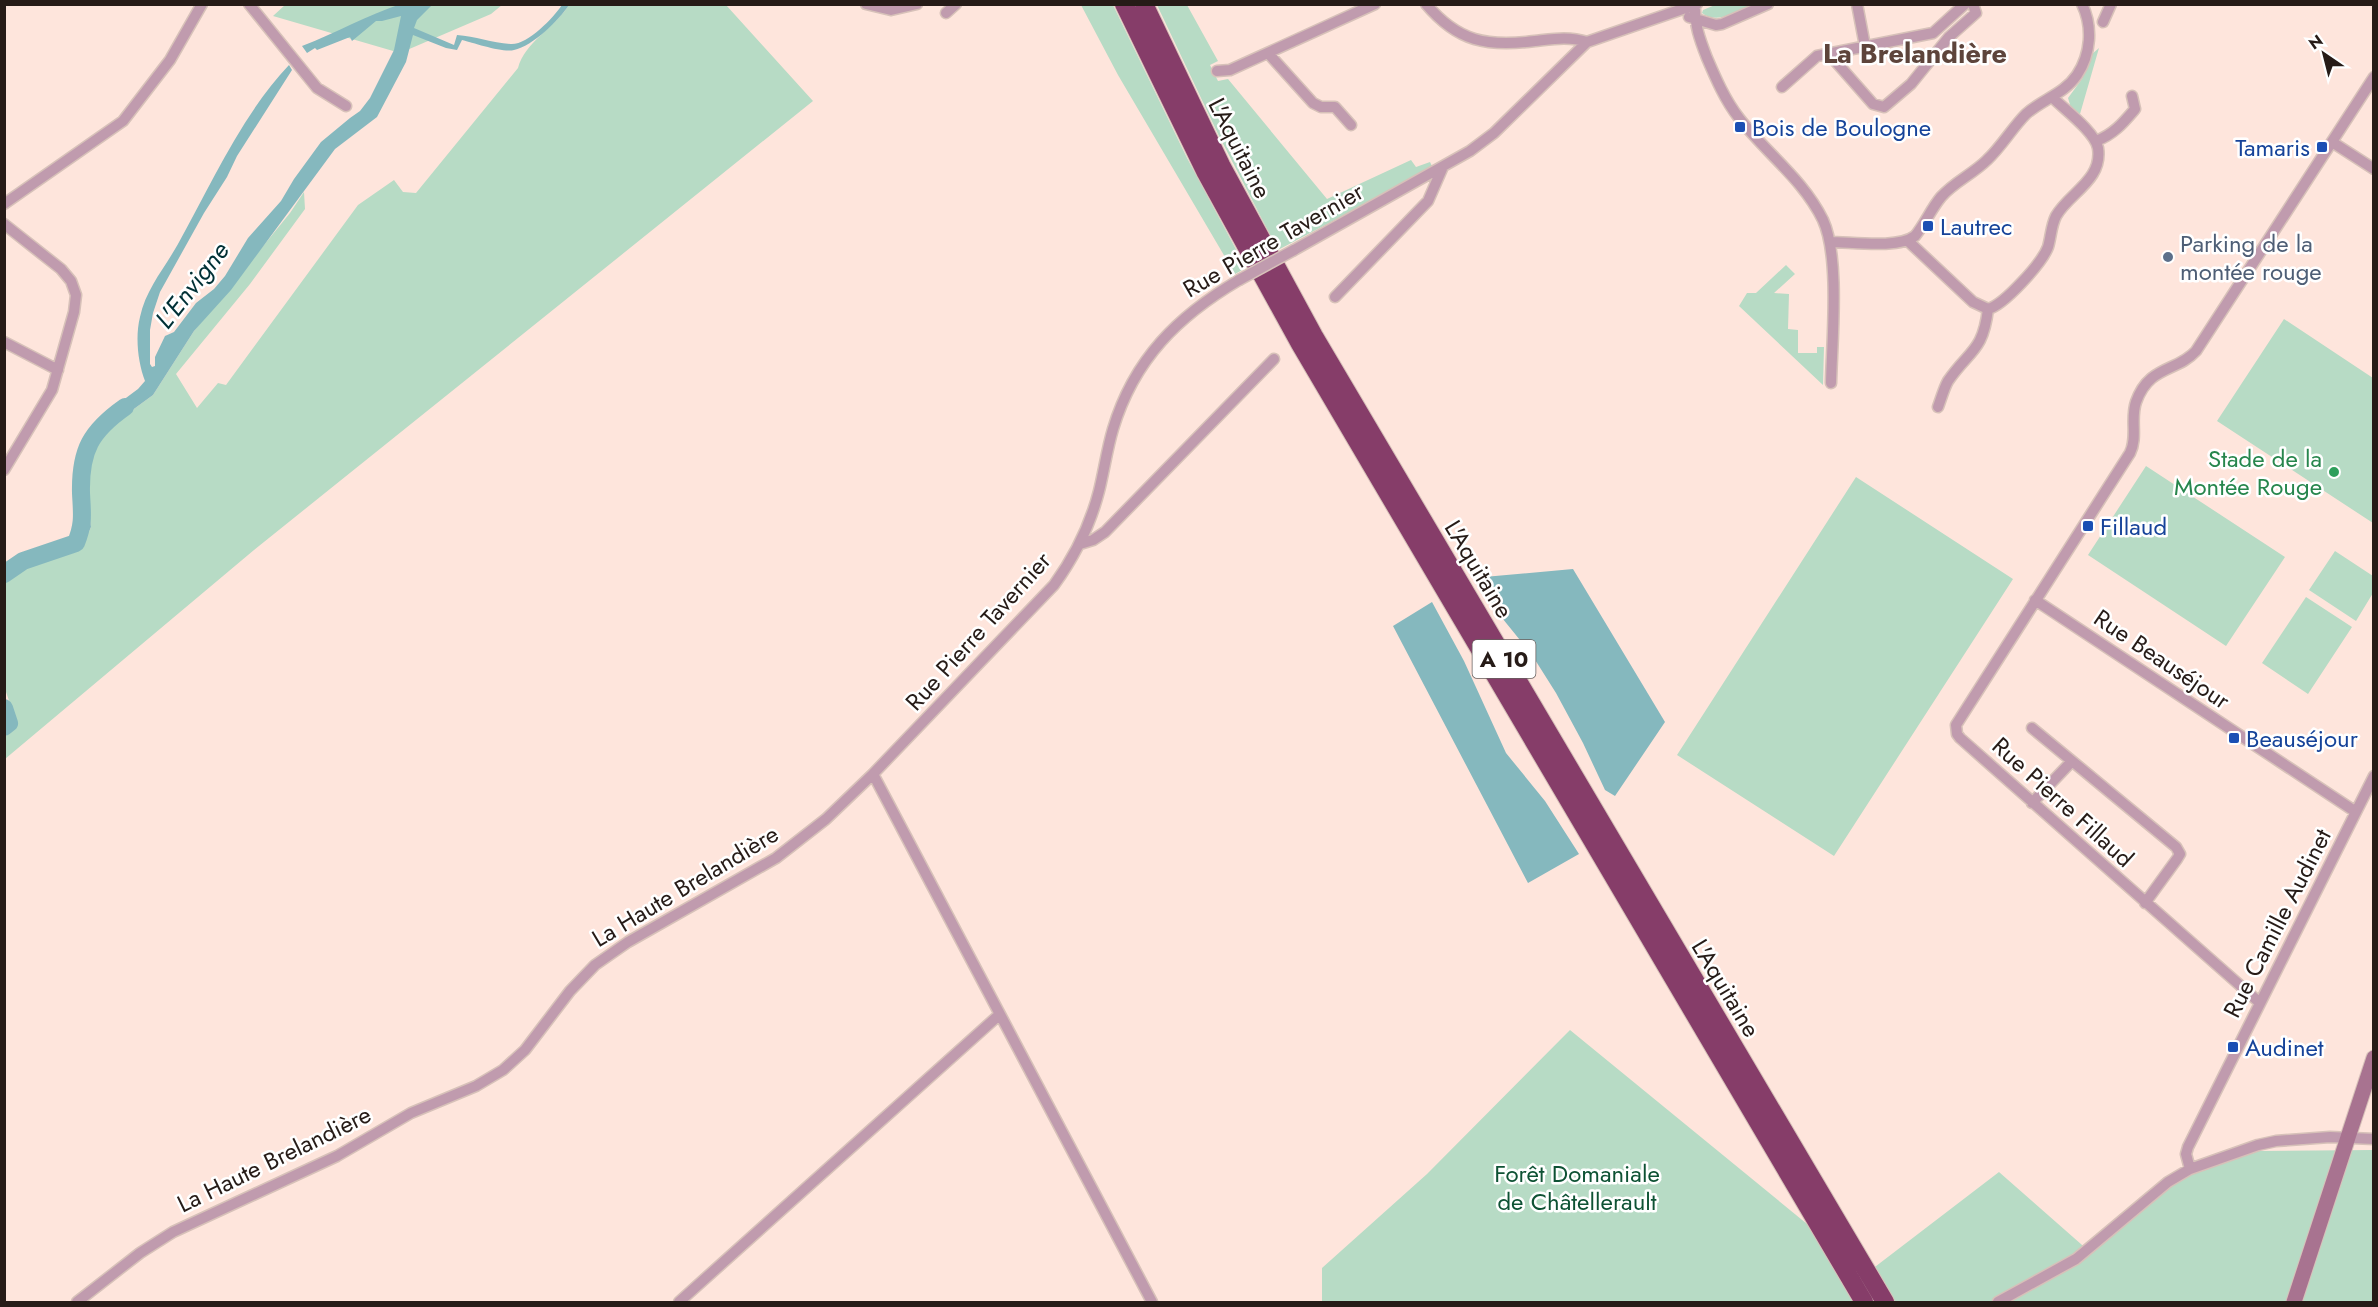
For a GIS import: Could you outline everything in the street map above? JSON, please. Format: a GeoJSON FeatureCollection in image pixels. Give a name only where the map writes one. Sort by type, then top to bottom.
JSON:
{"type":"FeatureCollection","features":[{"type":"Feature","properties":{"kind":"highway","name":"L'Aquitaine"},"geometry":{"type":"LineString","coordinates":[[1124,4],[1206,173],[1324,386],[1864,1302]]}},
{"type":"Feature","properties":{"kind":"highway","name":"L'Aquitaine"},"geometry":{"type":"LineString","coordinates":[[1144,4],[1221,165],[1303,315],[1885,1302]]}},
{"type":"Feature","properties":{"kind":"street"},"geometry":{"type":"LineString","coordinates":[[4,204],[123,121],[170,60],[202,4]]}},
{"type":"Feature","properties":{"kind":"street"},"geometry":{"type":"LineString","coordinates":[[249,4],[311,82],[327,96],[345,106]]}},
{"type":"Feature","properties":{"kind":"street"},"geometry":{"type":"LineString","coordinates":[[866,4],[891,10],[917,4]]}},
{"type":"Feature","properties":{"kind":"street"},"geometry":{"type":"LineString","coordinates":[[946,13],[956,4]]}},
{"type":"Feature","properties":{"kind":"street"},"geometry":{"type":"LineString","coordinates":[[1217,71],[1230,70],[1375,4]]}},
{"type":"Feature","properties":{"kind":"street"},"geometry":{"type":"LineString","coordinates":[[1426,4],[1450,29],[1478,40],[1520,43],[1564,37],[1587,42]]}},
{"type":"Feature","properties":{"kind":"street","name":"Rue Pierre Tavernier"},"geometry":{"type":"LineString","coordinates":[[1671,14],[1722,24],[1768,4]]}},
{"type":"Feature","properties":{"kind":"street"},"geometry":{"type":"LineString","coordinates":[[1857,4],[1865,46]]}},
{"type":"Feature","properties":{"kind":"street"},"geometry":{"type":"LineString","coordinates":[[1782,87],[1817,56],[1933,33],[1965,4]]}},
{"type":"Feature","properties":{"kind":"street"},"geometry":{"type":"LineString","coordinates":[[1829,54],[1873,104],[1884,107],[1911,84],[1949,37],[1976,13],[1973,4]]}},
{"type":"Feature","properties":{"kind":"street"},"geometry":{"type":"LineString","coordinates":[[1830,242],[1896,243],[1908,241],[1920,229],[1946,191],[1986,161],[2027,114],[2068,86],[2083,64],[2090,29],[2082,4]]}},
{"type":"Feature","properties":{"kind":"street"},"geometry":{"type":"LineString","coordinates":[[2103,22],[2111,4]]}},
{"type":"Feature","properties":{"kind":"street","name":"Rue Pierre Tavernier"},"geometry":{"type":"LineString","coordinates":[[873,774],[1035,606],[1064,571],[1080,544],[1099,490],[1113,428],[1131,385],[1142,365],[1174,327],[1192,310],[1239,280],[1443,169],[1494,133],[1587,42],[1696,5],[1694,18]]}},
{"type":"Feature","properties":{"kind":"street"},"geometry":{"type":"LineString","coordinates":[[1694,18],[1715,78],[1731,107],[1801,186],[1824,222],[1833,263],[1831,383]]}},
{"type":"Feature","properties":{"kind":"street"},"geometry":{"type":"LineString","coordinates":[[1268,53],[1313,104],[1320,107],[1335,107],[1351,125]]}},
{"type":"Feature","properties":{"kind":"street"},"geometry":{"type":"LineString","coordinates":[[2035,600],[2130,453],[2134,440],[2133,415],[2136,401],[2143,389],[2159,372],[2182,362],[2196,351],[2373,77]]}},
{"type":"Feature","properties":{"kind":"street"},"geometry":{"type":"LineString","coordinates":[[2096,141],[2117,130],[2135,109],[2132,96]]}},
{"type":"Feature","properties":{"kind":"street"},"geometry":{"type":"LineString","coordinates":[[1908,241],[1973,302],[1988,309],[2001,303],[2045,253],[2056,216],[2094,172],[2098,152],[2096,141],[2052,97]]}},
{"type":"Feature","properties":{"kind":"street"},"geometry":{"type":"LineString","coordinates":[[2332,142],[2373,169]]}},
{"type":"Feature","properties":{"kind":"street"},"geometry":{"type":"LineString","coordinates":[[1335,297],[1428,201],[1443,169]]}},
{"type":"Feature","properties":{"kind":"street"},"geometry":{"type":"LineString","coordinates":[[4,224],[61,269],[74,287],[76,295],[74,312],[48,398],[4,470]]}},
{"type":"Feature","properties":{"kind":"street"},"geometry":{"type":"LineString","coordinates":[[1938,407],[1948,382],[1982,340],[1986,329],[1988,309]]}},
{"type":"Feature","properties":{"kind":"street"},"geometry":{"type":"LineString","coordinates":[[4,342],[58,370]]}},
{"type":"Feature","properties":{"kind":"street"},"geometry":{"type":"LineString","coordinates":[[1080,544],[1093,540],[1105,532],[1274,359]]}},
{"type":"Feature","properties":{"kind":"street","name":"Rue Pierre Fillaud"},"geometry":{"type":"LineString","coordinates":[[2035,600],[1958,720],[1956,729],[1960,738],[2260,1003]]}},
{"type":"Feature","properties":{"kind":"street","name":"Rue Beauséjour"},"geometry":{"type":"LineString","coordinates":[[2035,600],[2356,812]]}},
{"type":"Feature","properties":{"kind":"street"},"geometry":{"type":"LineString","coordinates":[[2031,728],[2178,850],[2177,859],[2145,903]]}},
{"type":"Feature","properties":{"kind":"street"},"geometry":{"type":"LineString","coordinates":[[2032,803],[2072,761]]}},
{"type":"Feature","properties":{"kind":"street"},"geometry":{"type":"LineString","coordinates":[[873,774],[1152,1302]]}},
{"type":"Feature","properties":{"kind":"street","name":"La Haute Brelandière"},"geometry":{"type":"LineString","coordinates":[[77,1302],[140,1253],[173,1232],[337,1156],[411,1113],[476,1086],[503,1070],[525,1050],[570,991],[595,965],[628,942],[776,858],[810,833],[873,774]]}},
{"type":"Feature","properties":{"kind":"street","name":"Rue Camille Audinet"},"geometry":{"type":"LineString","coordinates":[[2190,1169],[2186,1154],[2188,1147],[2373,776]]}},
{"type":"Feature","properties":{"kind":"street"},"geometry":{"type":"LineString","coordinates":[[680,1302],[999,1015]]}},
{"type":"Feature","properties":{"kind":"street"},"geometry":{"type":"LineString","coordinates":[[2294,1302],[2373,1058]]}},
{"type":"Feature","properties":{"kind":"street"},"geometry":{"type":"LineString","coordinates":[[1998,1302],[2076,1259],[2168,1182],[2190,1169],[2276,1141],[2349,1137],[2373,1139]]}},
{"type":"Feature","properties":{"kind":"green space"},"geometry":{"type":"Polygon","coordinates":[[[285,5],[502,5],[491,14],[400,53],[273,16],[285,5]]]}},
{"type":"Feature","properties":{"kind":"green space"},"geometry":{"type":"Polygon","coordinates":[[[569,5],[726,5],[813,101],[254,550],[5,759],[5,737],[16,726],[16,721],[5,689],[5,582],[23,569],[81,548],[91,527],[86,493],[87,469],[92,448],[101,433],[153,395],[194,331],[290,213],[304,192],[305,209],[250,284],[176,374],[197,408],[218,383],[226,385],[358,205],[394,180],[403,192],[416,193],[518,68],[527,50],[569,5]]]}},
{"type":"Feature","properties":{"kind":"green space"},"geometry":{"type":"Polygon","coordinates":[[[1081,5],[1113,5],[1187,158],[1246,268],[1235,274],[1118,75],[1081,5]]]}},
{"type":"Feature","properties":{"kind":"green space"},"geometry":{"type":"Polygon","coordinates":[[[1157,5],[1187,5],[1218,61],[1210,65],[1218,81],[1228,79],[1327,199],[1411,160],[1416,167],[1430,162],[1433,168],[1278,250],[1218,134],[1157,5]]]}},
{"type":"Feature","properties":{"kind":"green space"},"geometry":{"type":"Polygon","coordinates":[[[1715,5],[1752,5],[1721,17],[1714,18],[1702,13],[1703,10],[1715,5]]]}},
{"type":"Feature","properties":{"kind":"green space"},"geometry":{"type":"Polygon","coordinates":[[[2099,48],[2080,114],[2071,108],[2068,98],[2082,79],[2092,54],[2099,48]]]}},
{"type":"Feature","properties":{"kind":"green space"},"geometry":{"type":"Polygon","coordinates":[[[1786,265],[1795,274],[1774,293],[1789,294],[1788,329],[1798,330],[1798,353],[1817,353],[1817,347],[1824,347],[1823,385],[1739,306],[1747,293],[1756,293],[1786,265]]]}},
{"type":"Feature","properties":{"kind":"green space","name":"Stade de la Montée Rouge"},"geometry":{"type":"Polygon","coordinates":[[[2284,319],[2373,378],[2373,523],[2217,421],[2284,319]]]}},
{"type":"Feature","properties":{"kind":"green space"},"geometry":{"type":"Polygon","coordinates":[[[2146,466],[2285,557],[2226,646],[2088,555],[2146,466]]]}},
{"type":"Feature","properties":{"kind":"green space"},"geometry":{"type":"Polygon","coordinates":[[[1856,477],[2013,579],[1834,856],[1677,755],[1856,477]]]}},
{"type":"Feature","properties":{"kind":"green space"},"geometry":{"type":"Polygon","coordinates":[[[2335,551],[2373,576],[2373,593],[2356,621],[2309,590],[2335,551]]]}},
{"type":"Feature","properties":{"kind":"green space"},"geometry":{"type":"Polygon","coordinates":[[[2306,597],[2352,627],[2308,694],[2262,663],[2306,597]]]}},
{"type":"Feature","properties":{"kind":"green space","name":"Forêt Domaniale de Châtellerault"},"geometry":{"type":"Polygon","coordinates":[[[1570,1030],[1867,1273],[1999,1172],[2090,1252],[2174,1184],[2196,1171],[2258,1151],[2373,1150],[2373,1302],[1322,1302],[1322,1268],[1427,1174],[1570,1030]]]}},
{"type":"Feature","properties":{"kind":"water"},"geometry":{"type":"Polygon","coordinates":[[[401,4],[432,5],[417,20],[414,28],[454,45],[457,35],[510,44],[524,41],[539,30],[562,5],[569,5],[545,32],[521,48],[509,51],[462,40],[457,50],[413,35],[406,62],[377,117],[335,149],[231,290],[194,331],[153,395],[101,433],[92,448],[87,469],[86,493],[91,527],[81,548],[23,569],[5,582],[5,573],[21,561],[75,543],[83,527],[81,482],[90,438],[105,422],[99,418],[138,389],[145,381],[139,358],[138,333],[146,297],[178,244],[228,151],[257,105],[289,65],[292,70],[237,156],[160,292],[150,330],[150,364],[152,367],[155,366],[155,357],[165,336],[174,332],[196,303],[214,289],[225,276],[248,238],[281,201],[321,142],[360,111],[370,98],[394,50],[401,16],[376,21],[352,41],[350,37],[317,50],[315,48],[307,53],[302,46],[401,4]]]}},
{"type":"Feature","properties":{"kind":"water"},"geometry":{"type":"Polygon","coordinates":[[[1573,569],[1665,722],[1615,796],[1605,790],[1556,693],[1532,655],[1494,608],[1485,590],[1484,577],[1573,569]]]}},
{"type":"Feature","properties":{"kind":"water"},"geometry":{"type":"Polygon","coordinates":[[[1432,602],[1464,661],[1506,753],[1545,801],[1579,854],[1528,883],[1393,626],[1432,602]]]}},
{"type":"Feature","properties":{"kind":"waterway","name":"L'Envigne"},"geometry":{"type":"LineString","coordinates":[[4,574],[23,561],[76,543],[81,524],[81,478],[86,453],[96,433],[125,407]]}},
{"type":"Feature","properties":{"kind":"waterway","name":"L'Envigne"},"geometry":{"type":"LineString","coordinates":[[4,708],[9,723],[4,727]]}},
{"type":"Feature","properties":{"kind":"place","name":"Bois de Boulogne"},"geometry":{"type":"Point","coordinates":[1740,127]}},
{"type":"Feature","properties":{"kind":"place","name":"Tamaris"},"geometry":{"type":"Point","coordinates":[2322,147]}},
{"type":"Feature","properties":{"kind":"place","name":"Lautrec"},"geometry":{"type":"Point","coordinates":[1928,226]}},
{"type":"Feature","properties":{"kind":"place","name":"Parking de la montée rouge"},"geometry":{"type":"Point","coordinates":[2168,257]}},
{"type":"Feature","properties":{"kind":"place","name":"Stade de la Montée Rouge"},"geometry":{"type":"Point","coordinates":[2334,472]}},
{"type":"Feature","properties":{"kind":"place","name":"Fillaud"},"geometry":{"type":"Point","coordinates":[2088,526]}},
{"type":"Feature","properties":{"kind":"place","name":"Beauséjour"},"geometry":{"type":"Point","coordinates":[2234,738]}},
{"type":"Feature","properties":{"kind":"place","name":"Audinet"},"geometry":{"type":"Point","coordinates":[2233,1047]}},
{"type":"Feature","properties":{"kind":"district","name":"La Brelandière"},"geometry":{"type":"Point","coordinates":[1915,53]}}]}
